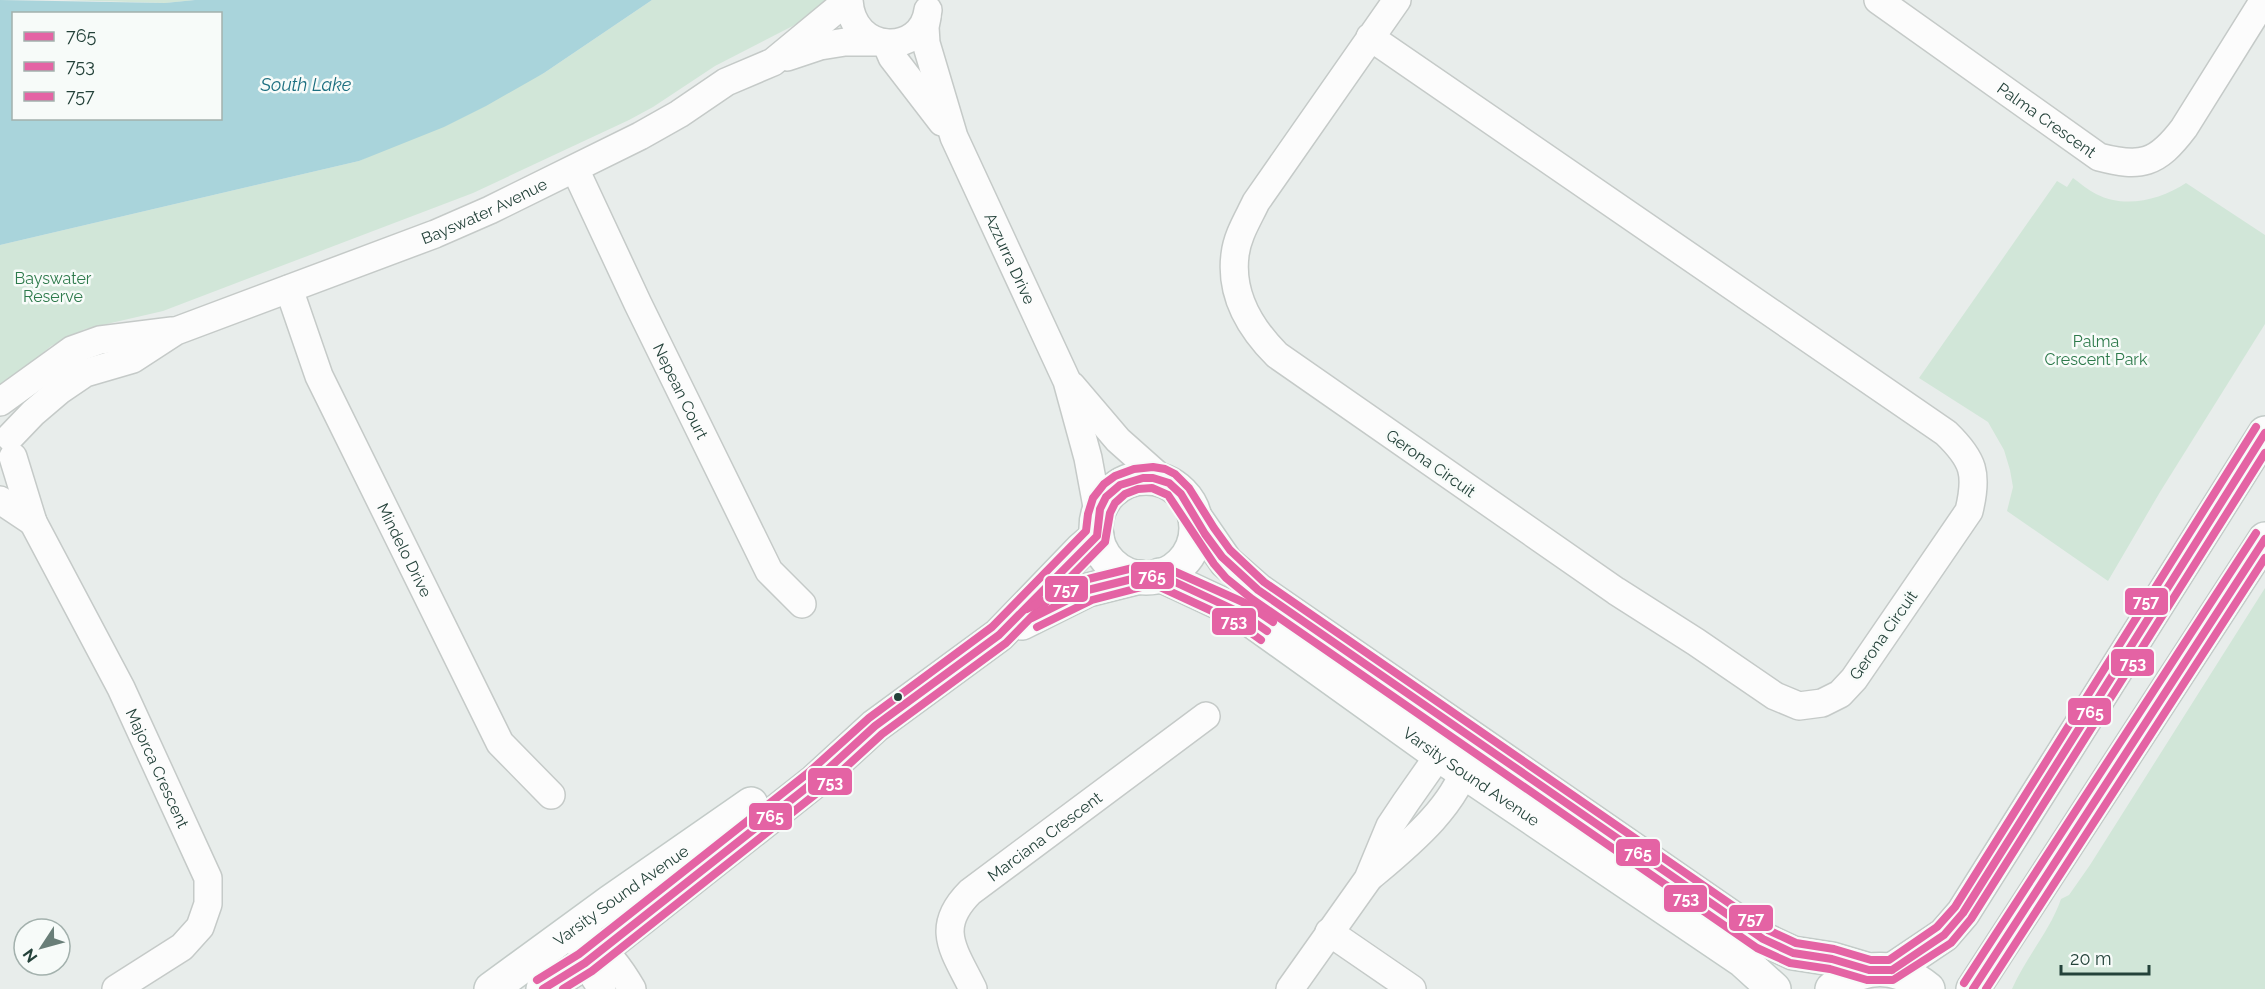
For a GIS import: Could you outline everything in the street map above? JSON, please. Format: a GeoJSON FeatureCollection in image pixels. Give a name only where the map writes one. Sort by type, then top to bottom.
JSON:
{"type":"FeatureCollection","features":[{"type":"Feature","properties":{"kind":"street"},"geometry":{"type":"LineString","coordinates":[[849,0],[853,21],[859,30],[882,43]]}},
{"type":"Feature","properties":{"kind":"street","name":"Bayswater Avenue"},"geometry":{"type":"LineString","coordinates":[[777,59],[786,49],[849,0]]}},
{"type":"Feature","properties":{"kind":"street","name":"Gerona Circuit"},"geometry":{"type":"LineString","coordinates":[[1370,37],[1946,433],[1961,448],[1971,466],[1975,488],[1969,511],[1854,679],[1840,694],[1822,703],[1799,705],[1775,696],[1616,591],[1277,355],[1258,336],[1244,312],[1236,281],[1235,255],[1242,229],[1256,202],[1370,37],[1397,0]]}},
{"type":"Feature","properties":{"kind":"street","name":"Palma Crescent"},"geometry":{"type":"LineString","coordinates":[[1888,3],[2099,157],[2123,164],[2149,160],[2169,148],[2184,129],[2264,0]]}},
{"type":"Feature","properties":{"kind":"street","name":"Bayswater Avenue"},"geometry":{"type":"LineString","coordinates":[[0,481],[8,472],[8,439],[33,413],[85,373],[133,358],[176,331],[435,234],[575,169],[660,125],[726,82],[777,59],[820,46],[845,42],[899,42],[911,37],[920,28],[930,5]]}},
{"type":"Feature","properties":{"kind":"street","name":"Azzurra Drive"},"geometry":{"type":"LineString","coordinates":[[930,5],[925,27],[926,44],[954,137],[1067,381],[1088,458],[1097,524]]}},
{"type":"Feature","properties":{"kind":"street","name":"Azzurra Drive"},"geometry":{"type":"LineString","coordinates":[[882,43],[954,137]]}},
{"type":"Feature","properties":{"kind":"street","name":"Nepean Court"},"geometry":{"type":"LineString","coordinates":[[575,169],[638,304],[769,571],[802,604]]}},
{"type":"Feature","properties":{"kind":"street","name":"Mindelo Drive"},"geometry":{"type":"LineString","coordinates":[[288,289],[319,376],[500,743],[550,795]]}},
{"type":"Feature","properties":{"kind":"street","name":"Bayswater Avenue"},"geometry":{"type":"LineString","coordinates":[[0,402],[72,350],[100,340],[176,331]]}},
{"type":"Feature","properties":{"kind":"street","name":"Azzurra Drive"},"geometry":{"type":"LineString","coordinates":[[1067,381],[1118,440],[1163,480]]}},
{"type":"Feature","properties":{"kind":"street"},"geometry":{"type":"LineString","coordinates":[[1832,989],[1846,978],[1880,970],[1944,935],[1964,913],[2265,433]]}},
{"type":"Feature","properties":{"kind":"street","name":"Majorca Crescent"},"geometry":{"type":"LineString","coordinates":[[8,439],[33,522],[121,688],[208,878],[208,904],[200,927],[182,947],[116,989]]}},
{"type":"Feature","properties":{"kind":"street"},"geometry":{"type":"LineString","coordinates":[[1147,478],[1163,480],[1177,489],[1188,501],[1195,517],[1196,532],[1192,546],[1185,559],[1174,569],[1150,576],[1125,573],[1112,564],[1102,551],[1097,524],[1105,498],[1117,487],[1131,480],[1147,478]]}},
{"type":"Feature","properties":{"kind":"street","name":"Majorca Crescent"},"geometry":{"type":"LineString","coordinates":[[0,500],[33,522]]}},
{"type":"Feature","properties":{"kind":"street","name":"Varsity Sound Avenue"},"geometry":{"type":"LineString","coordinates":[[1195,517],[1226,562],[1258,590],[1763,939],[1792,953],[1832,959],[1914,978],[1928,989]]}},
{"type":"Feature","properties":{"kind":"street","name":"Varsity Sound Avenue"},"geometry":{"type":"LineString","coordinates":[[999,635],[1082,549],[1097,524]]}},
{"type":"Feature","properties":{"kind":"street"},"geometry":{"type":"LineString","coordinates":[[1973,989],[2265,539]]}},
{"type":"Feature","properties":{"kind":"street","name":"Varsity Sound Avenue"},"geometry":{"type":"LineString","coordinates":[[543,989],[597,967],[815,781],[875,726],[999,635],[1088,590],[1150,576],[1241,613],[1452,763],[1718,943],[1742,960],[1774,989]]}},
{"type":"Feature","properties":{"kind":"street","name":"Marciana Crescent"},"geometry":{"type":"LineString","coordinates":[[973,989],[950,939],[950,921],[957,905],[970,892],[1206,716]]}},
{"type":"Feature","properties":{"kind":"street","name":"Varsity Sound Avenue"},"geometry":{"type":"LineString","coordinates":[[491,989],[807,765],[875,726]]}},
{"type":"Feature","properties":{"kind":"street"},"geometry":{"type":"LineString","coordinates":[[1290,989],[1368,879],[1412,842],[1433,818],[1452,763],[1473,738]]}},
{"type":"Feature","properties":{"kind":"street"},"geometry":{"type":"LineString","coordinates":[[576,927],[597,967],[619,967],[632,989]]}},
{"type":"Feature","properties":{"kind":"street"},"geometry":{"type":"LineString","coordinates":[[1329,932],[1412,989]]}},
{"type":"Feature","properties":{"kind":"green space"},"geometry":{"type":"Polygon","coordinates":[[[63,0],[195,0],[165,3],[63,0]]]}},
{"type":"Feature","properties":{"kind":"green space","name":"Bayswater Reserve"},"geometry":{"type":"Polygon","coordinates":[[[652,0],[830,0],[820,12],[715,66],[629,120],[473,193],[163,311],[85,329],[51,346],[0,389],[0,245],[359,161],[544,73],[652,0]]]}},
{"type":"Feature","properties":{"kind":"green space","name":"Palma Crescent Park"},"geometry":{"type":"Polygon","coordinates":[[[2073,178],[2107,199],[2130,202],[2154,198],[2186,183],[2265,235],[2265,324],[2160,492],[2108,581],[2007,511],[2013,487],[2010,470],[2004,450],[1988,422],[1919,378],[2057,181],[2067,187],[2073,178]]]}},
{"type":"Feature","properties":{"kind":"green space"},"geometry":{"type":"Polygon","coordinates":[[[2265,588],[2265,989],[2012,989],[2051,922],[2061,899],[2069,895],[2090,865],[2265,588]]]}},
{"type":"Feature","properties":{"kind":"water","name":"South Lake"},"geometry":{"type":"Polygon","coordinates":[[[0,0],[165,3],[195,0],[652,0],[544,73],[486,106],[444,127],[359,161],[0,245],[0,0]]]}},
{"type":"Feature","properties":{"kind":"transit line","name":"757"},"geometry":{"type":"LineString","coordinates":[[537,980],[579,954],[808,773],[869,718],[992,627],[1086,531],[1093,498],[1104,484],[1115,476],[1134,469],[1153,467],[1175,474],[1189,488],[1230,550],[1264,582],[1768,930],[1796,943],[1834,949],[1871,960],[1889,960],[1937,927],[1955,907],[2256,427]]}},
{"type":"Feature","properties":{"kind":"transit line","name":"765"},"geometry":{"type":"LineString","coordinates":[[1892,970],[1944,935],[1963,913],[2265,433]]}},
{"type":"Feature","properties":{"kind":"transit line","name":"753"},"geometry":{"type":"LineString","coordinates":[[563,989],[592,971],[822,789],[882,734],[1006,643],[1105,542],[1110,513],[1115,503],[1125,494],[1138,489],[1152,488],[1168,495],[1214,564],[1226,578],[1252,599],[1757,948],[1790,963],[1830,969],[1867,980],[1893,980],[1951,943],[1971,919],[2265,453]]}},
{"type":"Feature","properties":{"kind":"transit line","name":"765"},"geometry":{"type":"LineString","coordinates":[[543,989],[585,963],[815,781],[875,726],[999,635],[1097,536],[1100,509],[1106,497],[1120,485],[1143,478],[1153,478],[1169,483],[1181,494],[1222,557],[1258,590],[1763,939],[1793,953],[1832,959],[1869,970],[1892,970]]}},
{"type":"Feature","properties":{"kind":"transit line","name":"757"},"geometry":{"type":"LineString","coordinates":[[1964,983],[2256,533]]}},
{"type":"Feature","properties":{"kind":"transit line","name":"765"},"geometry":{"type":"LineString","coordinates":[[1973,989],[2265,539]]}},
{"type":"Feature","properties":{"kind":"transit line","name":"753"},"geometry":{"type":"LineString","coordinates":[[1986,989],[2265,558]]}},
{"type":"Feature","properties":{"kind":"transit line","name":"757"},"geometry":{"type":"LineString","coordinates":[[1027,609],[1084,580],[1137,567],[1160,565],[1245,603],[1273,622]]}},
{"type":"Feature","properties":{"kind":"transit line","name":"765"},"geometry":{"type":"LineString","coordinates":[[1032,618],[1088,590],[1140,577],[1160,575],[1241,613],[1267,631]]}},
{"type":"Feature","properties":{"kind":"transit line","name":"753"},"geometry":{"type":"LineString","coordinates":[[1037,627],[1092,600],[1142,587],[1158,586],[1236,622],[1261,640]]}}]}
